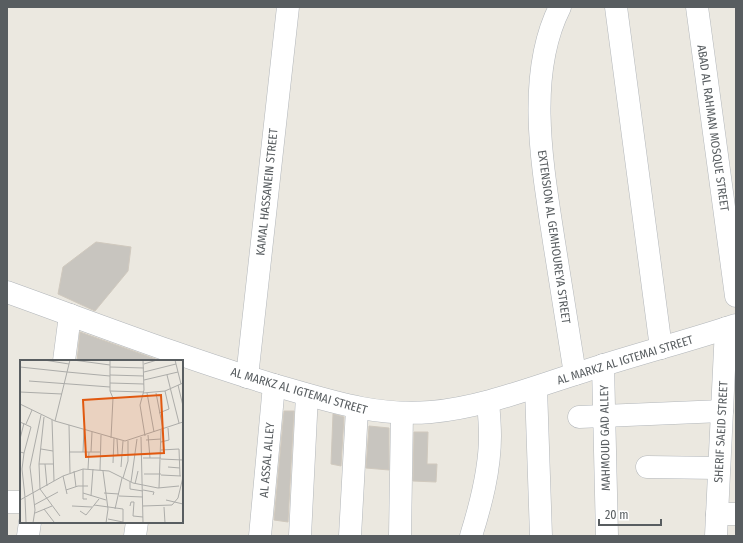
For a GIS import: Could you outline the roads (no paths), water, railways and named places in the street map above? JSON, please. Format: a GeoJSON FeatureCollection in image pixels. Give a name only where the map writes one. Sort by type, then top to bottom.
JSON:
{"type":"FeatureCollection","features":[{"type":"Feature","properties":{"kind":"street","name":"KAMAL HASSANEIN STREET"},"geometry":{"type":"LineString","coordinates":[[247,377],[288,7]]}},
{"type":"Feature","properties":{"kind":"street","name":"EXTENSION AL GEMHOUREYA STREET"},"geometry":{"type":"LineString","coordinates":[[560,7],[547,41],[542,63],[540,83],[542,162],[575,374]]}},
{"type":"Feature","properties":{"kind":"street"},"geometry":{"type":"LineString","coordinates":[[616,7],[661,348]]}},
{"type":"Feature","properties":{"kind":"street","name":"ABAD AL RAHMAN MOSQUE STREET"},"geometry":{"type":"LineString","coordinates":[[697,7],[727,160],[736,296]]}},
{"type":"Feature","properties":{"kind":"street","name":"AL MARKZ AL IGTEMAI STREET"},"geometry":{"type":"LineString","coordinates":[[7,292],[70,315],[150,353],[178,360]]}},
{"type":"Feature","properties":{"kind":"street"},"geometry":{"type":"LineString","coordinates":[[64,360],[70,315]]}},
{"type":"Feature","properties":{"kind":"street","name":"AL MARKZ AL IGTEMAI STREET"},"geometry":{"type":"LineString","coordinates":[[183,361],[247,377],[357,409],[381,413],[432,412],[488,402],[731,326]]}},
{"type":"Feature","properties":{"kind":"street","name":"SHERIF SAEID STREET"},"geometry":{"type":"LineString","coordinates":[[716,536],[727,514],[719,468],[728,439],[722,411],[731,326]]}},
{"type":"Feature","properties":{"kind":"street","name":"MAHMOUD GAD ALLEY"},"geometry":{"type":"LineString","coordinates":[[604,365],[607,536]]}},
{"type":"Feature","properties":{"kind":"street","name":"AL ASSAL ALLEY"},"geometry":{"type":"LineString","coordinates":[[260,536],[274,385]]}},
{"type":"Feature","properties":{"kind":"street"},"geometry":{"type":"LineString","coordinates":[[536,388],[541,536]]}},
{"type":"Feature","properties":{"kind":"street"},"geometry":{"type":"LineString","coordinates":[[300,536],[307,395]]}},
{"type":"Feature","properties":{"kind":"street"},"geometry":{"type":"LineString","coordinates":[[472,536],[482,500],[488,461],[490,436],[488,402]]}},
{"type":"Feature","properties":{"kind":"street"},"geometry":{"type":"LineString","coordinates":[[350,536],[357,409]]}},
{"type":"Feature","properties":{"kind":"street"},"geometry":{"type":"LineString","coordinates":[[579,417],[722,411]]}},
{"type":"Feature","properties":{"kind":"street"},"geometry":{"type":"LineString","coordinates":[[400,536],[402,413]]}},
{"type":"Feature","properties":{"kind":"street"},"geometry":{"type":"LineString","coordinates":[[647,466],[719,468]]}},
{"type":"Feature","properties":{"kind":"street"},"geometry":{"type":"LineString","coordinates":[[7,502],[20,502]]}},
{"type":"Feature","properties":{"kind":"street"},"geometry":{"type":"LineString","coordinates":[[28,536],[30,523]]}},
{"type":"Feature","properties":{"kind":"street"},"geometry":{"type":"LineString","coordinates":[[135,536],[136,523]]}}]}
